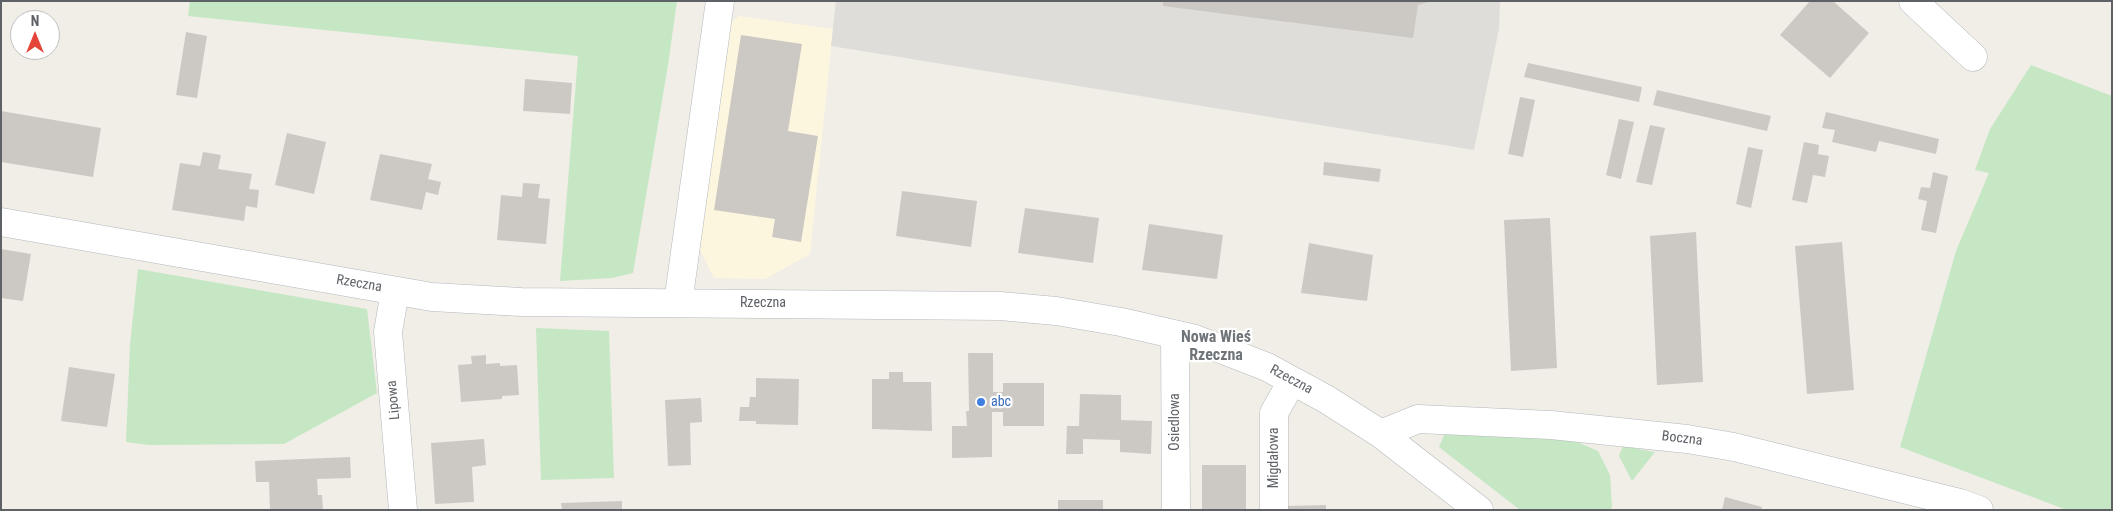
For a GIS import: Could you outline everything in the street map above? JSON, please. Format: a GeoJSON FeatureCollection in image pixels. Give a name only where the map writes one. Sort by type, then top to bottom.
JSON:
{"type":"FeatureCollection","features":[{"type":"Feature","properties":{"kind":"street"},"geometry":{"type":"LineString","coordinates":[[678,303],[720,1]]}},
{"type":"Feature","properties":{"kind":"street"},"geometry":{"type":"LineString","coordinates":[[1913,1],[1973,57]]}},
{"type":"Feature","properties":{"kind":"street","name":"Rzeczna"},"geometry":{"type":"LineString","coordinates":[[1,222],[432,297],[521,302],[1000,306],[1056,311],[1121,322],[1195,340],[1267,367],[1326,399],[1381,434],[1479,510]]}},
{"type":"Feature","properties":{"kind":"street","name":"Lipowa"},"geometry":{"type":"LineString","coordinates":[[395,291],[388,332],[403,510]]}},
{"type":"Feature","properties":{"kind":"street","name":"Osiedlowa"},"geometry":{"type":"LineString","coordinates":[[1175,335],[1176,510]]}},
{"type":"Feature","properties":{"kind":"street","name":"Migdałowa"},"geometry":{"type":"LineString","coordinates":[[1274,510],[1274,413],[1292,381]]}},
{"type":"Feature","properties":{"kind":"street","name":"Boczna"},"geometry":{"type":"LineString","coordinates":[[1381,434],[1418,420],[1427,420],[1551,426],[1687,440],[1734,446],[1960,503],[1979,510]]}},
{"type":"Feature","properties":{"kind":"shaded area"},"geometry":{"type":"Polygon","coordinates":[[[836,1],[1500,1],[1499,29],[1474,150],[831,46],[836,1]]]}},
{"type":"Feature","properties":{"kind":"shaded area"},"geometry":{"type":"Polygon","coordinates":[[[739,16],[833,29],[810,254],[765,279],[714,278],[694,238],[725,28],[739,16]]]}},
{"type":"Feature","properties":{"kind":"green space"},"geometry":{"type":"Polygon","coordinates":[[[190,1],[677,1],[633,273],[612,278],[560,281],[578,56],[188,16],[190,1]]]}},
{"type":"Feature","properties":{"kind":"green space"},"geometry":{"type":"Polygon","coordinates":[[[2031,65],[2112,96],[2112,510],[2067,510],[1900,447],[1956,251],[1989,173],[1975,170],[1990,129],[2031,65]]]}},
{"type":"Feature","properties":{"kind":"green space"},"geometry":{"type":"Polygon","coordinates":[[[138,269],[367,309],[377,393],[284,444],[149,445],[126,442],[130,345],[138,269]]]}},
{"type":"Feature","properties":{"kind":"green space"},"geometry":{"type":"Polygon","coordinates":[[[536,328],[609,331],[614,478],[541,480],[536,328]]]}},
{"type":"Feature","properties":{"kind":"green space"},"geometry":{"type":"Polygon","coordinates":[[[1447,428],[1568,438],[1598,451],[1610,475],[1612,507],[1610,510],[1520,510],[1439,447],[1447,428]]]}},
{"type":"Feature","properties":{"kind":"green space"},"geometry":{"type":"Polygon","coordinates":[[[1623,446],[1655,452],[1632,481],[1619,456],[1623,446]]]}},
{"type":"Feature","properties":{"kind":"building"},"geometry":{"type":"Polygon","coordinates":[[[1163,1],[1428,2],[1418,5],[1413,38],[1163,6],[1163,1]]]}},
{"type":"Feature","properties":{"kind":"building"},"geometry":{"type":"Polygon","coordinates":[[[1810,1],[1833,1],[1869,33],[1830,78],[1780,35],[1810,1]]]}},
{"type":"Feature","properties":{"kind":"building"},"geometry":{"type":"Polygon","coordinates":[[[186,32],[207,36],[197,98],[176,95],[186,32]]]}},
{"type":"Feature","properties":{"kind":"building"},"geometry":{"type":"Polygon","coordinates":[[[741,35],[802,44],[788,131],[818,136],[801,242],[772,237],[775,219],[714,210],[741,35]]]}},
{"type":"Feature","properties":{"kind":"building"},"geometry":{"type":"Polygon","coordinates":[[[1528,63],[1642,87],[1639,102],[1524,77],[1528,63]]]}},
{"type":"Feature","properties":{"kind":"building"},"geometry":{"type":"Polygon","coordinates":[[[525,79],[572,83],[570,114],[523,111],[525,79]]]}},
{"type":"Feature","properties":{"kind":"building"},"geometry":{"type":"Polygon","coordinates":[[[1657,90],[1771,116],[1767,131],[1653,105],[1657,90]]]}},
{"type":"Feature","properties":{"kind":"building"},"geometry":{"type":"Polygon","coordinates":[[[1520,97],[1535,100],[1523,157],[1508,154],[1520,97]]]}},
{"type":"Feature","properties":{"kind":"building"},"geometry":{"type":"Polygon","coordinates":[[[1,111],[101,128],[93,177],[1,162],[1,111]]]}},
{"type":"Feature","properties":{"kind":"building"},"geometry":{"type":"Polygon","coordinates":[[[1826,112],[1939,139],[1936,154],[1879,141],[1876,152],[1832,142],[1835,130],[1822,128],[1826,112]]]}},
{"type":"Feature","properties":{"kind":"building"},"geometry":{"type":"Polygon","coordinates":[[[1619,119],[1634,122],[1621,179],[1606,175],[1619,119]]]}},
{"type":"Feature","properties":{"kind":"building"},"geometry":{"type":"Polygon","coordinates":[[[1650,125],[1665,128],[1652,185],[1636,182],[1650,125]]]}},
{"type":"Feature","properties":{"kind":"building"},"geometry":{"type":"Polygon","coordinates":[[[287,133],[326,142],[314,194],[275,185],[287,133]]]}},
{"type":"Feature","properties":{"kind":"building"},"geometry":{"type":"Polygon","coordinates":[[[1804,142],[1819,145],[1818,154],[1829,156],[1825,177],[1813,175],[1807,203],[1792,200],[1804,142]]]}},
{"type":"Feature","properties":{"kind":"building"},"geometry":{"type":"Polygon","coordinates":[[[1748,147],[1763,150],[1751,208],[1736,204],[1748,147]]]}},
{"type":"Feature","properties":{"kind":"building"},"geometry":{"type":"Polygon","coordinates":[[[203,152],[221,155],[218,169],[252,174],[249,189],[259,190],[257,208],[246,206],[244,221],[172,210],[180,163],[200,166],[203,152]]]}},
{"type":"Feature","properties":{"kind":"building"},"geometry":{"type":"Polygon","coordinates":[[[380,154],[432,164],[428,179],[441,182],[438,195],[426,192],[422,210],[370,200],[380,154]]]}},
{"type":"Feature","properties":{"kind":"building"},"geometry":{"type":"Polygon","coordinates":[[[1324,162],[1381,169],[1379,182],[1323,175],[1324,162]]]}},
{"type":"Feature","properties":{"kind":"building"},"geometry":{"type":"Polygon","coordinates":[[[1933,172],[1948,176],[1936,233],[1921,230],[1927,201],[1918,199],[1921,187],[1930,188],[1933,172]]]}},
{"type":"Feature","properties":{"kind":"building"},"geometry":{"type":"Polygon","coordinates":[[[523,183],[540,184],[538,198],[550,199],[546,244],[497,240],[501,195],[522,197],[523,183]]]}},
{"type":"Feature","properties":{"kind":"building"},"geometry":{"type":"Polygon","coordinates":[[[902,191],[977,201],[971,247],[896,236],[902,191]]]}},
{"type":"Feature","properties":{"kind":"building"},"geometry":{"type":"Polygon","coordinates":[[[1025,208],[1099,218],[1093,263],[1018,253],[1025,208]]]}},
{"type":"Feature","properties":{"kind":"building"},"geometry":{"type":"Polygon","coordinates":[[[1550,218],[1557,368],[1511,371],[1504,220],[1550,218]]]}},
{"type":"Feature","properties":{"kind":"building"},"geometry":{"type":"Polygon","coordinates":[[[1149,224],[1223,235],[1217,279],[1142,270],[1149,224]]]}},
{"type":"Feature","properties":{"kind":"building"},"geometry":{"type":"Polygon","coordinates":[[[1696,232],[1703,382],[1657,385],[1650,236],[1696,232]]]}},
{"type":"Feature","properties":{"kind":"building"},"geometry":{"type":"Polygon","coordinates":[[[1842,242],[1854,390],[1807,394],[1795,246],[1842,242]]]}},
{"type":"Feature","properties":{"kind":"building"},"geometry":{"type":"Polygon","coordinates":[[[1309,243],[1373,255],[1367,301],[1301,293],[1309,243]]]}},
{"type":"Feature","properties":{"kind":"building"},"geometry":{"type":"Polygon","coordinates":[[[1,249],[31,254],[23,301],[1,298],[1,249]]]}},
{"type":"Feature","properties":{"kind":"building","name":"abc"},"geometry":{"type":"Polygon","coordinates":[[[968,353],[993,353],[993,392],[1003,392],[1003,383],[1044,383],[1044,426],[1003,426],[1003,412],[992,412],[992,457],[952,458],[952,426],[967,426],[966,411],[969,411],[968,353]]]}},
{"type":"Feature","properties":{"kind":"building"},"geometry":{"type":"Polygon","coordinates":[[[486,355],[486,364],[500,363],[500,366],[517,365],[519,395],[502,396],[502,399],[461,402],[458,365],[472,364],[471,356],[486,355]]]}},
{"type":"Feature","properties":{"kind":"building"},"geometry":{"type":"Polygon","coordinates":[[[69,367],[115,374],[107,427],[61,421],[69,367]]]}},
{"type":"Feature","properties":{"kind":"building"},"geometry":{"type":"Polygon","coordinates":[[[889,372],[903,372],[903,382],[931,382],[932,431],[872,429],[872,379],[889,379],[889,372]]]}},
{"type":"Feature","properties":{"kind":"building"},"geometry":{"type":"Polygon","coordinates":[[[756,378],[799,379],[798,425],[756,424],[756,421],[739,421],[740,407],[749,407],[750,397],[756,397],[756,378]]]}},
{"type":"Feature","properties":{"kind":"building"},"geometry":{"type":"Polygon","coordinates":[[[1080,394],[1121,395],[1121,420],[1152,421],[1151,454],[1120,452],[1120,440],[1083,439],[1083,454],[1066,454],[1067,426],[1079,426],[1080,394]]]}},
{"type":"Feature","properties":{"kind":"building"},"geometry":{"type":"Polygon","coordinates":[[[701,398],[702,422],[690,423],[691,465],[668,466],[665,400],[701,398]]]}},
{"type":"Feature","properties":{"kind":"building"},"geometry":{"type":"Polygon","coordinates":[[[484,439],[486,465],[472,467],[474,502],[435,504],[431,443],[484,439]]]}},
{"type":"Feature","properties":{"kind":"building"},"geometry":{"type":"Polygon","coordinates":[[[350,457],[351,478],[317,479],[318,495],[322,495],[323,510],[270,510],[269,482],[256,482],[255,461],[350,457]]]}},
{"type":"Feature","properties":{"kind":"building"},"geometry":{"type":"Polygon","coordinates":[[[1202,465],[1246,465],[1246,510],[1202,510],[1202,465]]]}},
{"type":"Feature","properties":{"kind":"building"},"geometry":{"type":"Polygon","coordinates":[[[1725,497],[1762,507],[1761,510],[1722,510],[1725,497]]]}},
{"type":"Feature","properties":{"kind":"building"},"geometry":{"type":"Polygon","coordinates":[[[1058,500],[1103,500],[1103,510],[1058,510],[1058,500]]]}},
{"type":"Feature","properties":{"kind":"building"},"geometry":{"type":"Polygon","coordinates":[[[622,501],[622,510],[562,510],[561,503],[622,501]]]}},
{"type":"Feature","properties":{"kind":"building"},"geometry":{"type":"Polygon","coordinates":[[[1326,505],[1326,510],[1287,510],[1287,506],[1326,505]]]}},
{"type":"Feature","properties":{"kind":"place","name":"abc"},"geometry":{"type":"Point","coordinates":[981,402]}},
{"type":"Feature","properties":{"kind":"district","name":"Nowa Wieś Rzeczna"},"geometry":{"type":"Point","coordinates":[1216,347]}}]}
